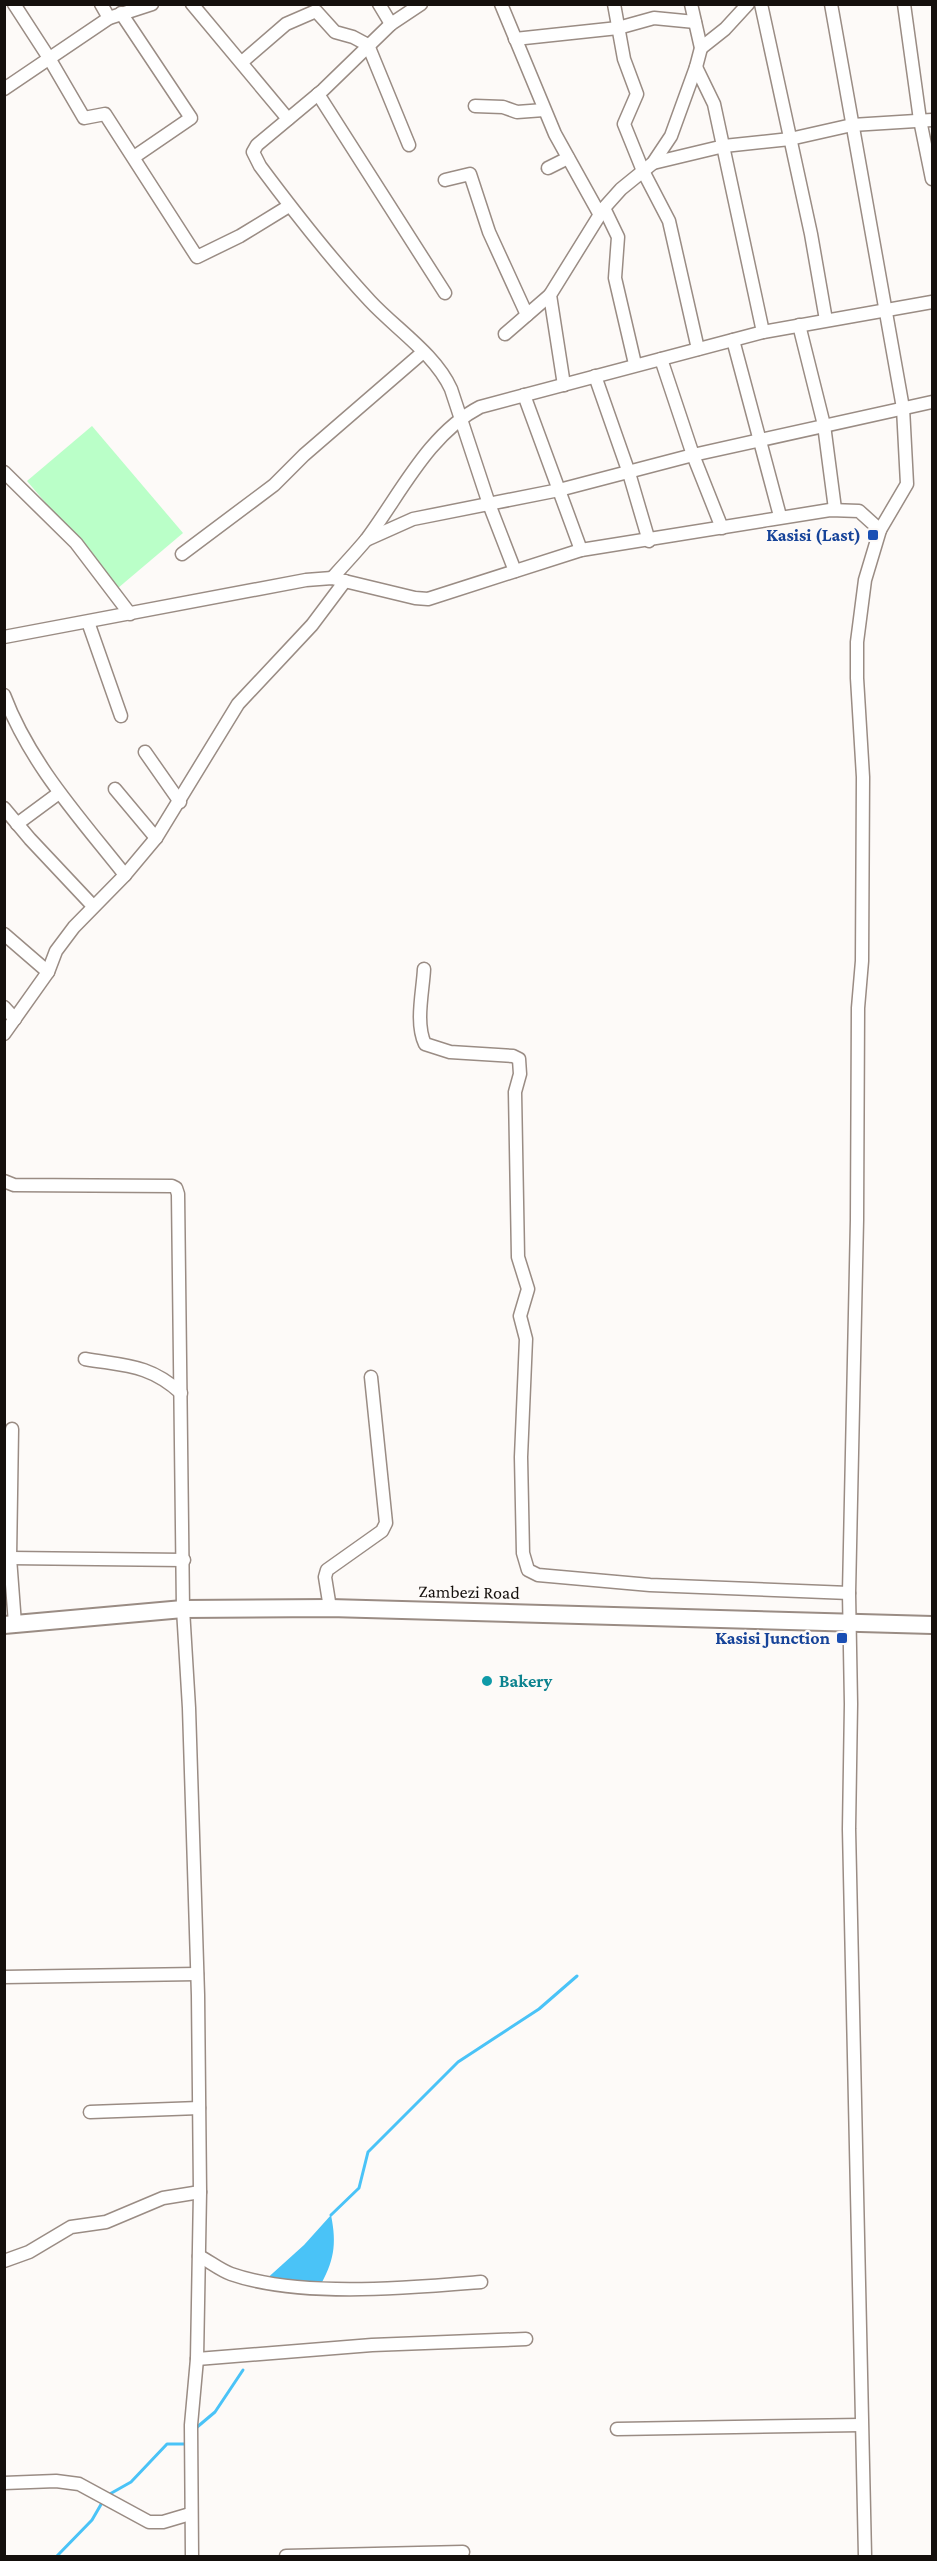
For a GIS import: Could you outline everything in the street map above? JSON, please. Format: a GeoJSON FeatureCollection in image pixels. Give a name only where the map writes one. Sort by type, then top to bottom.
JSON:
{"type":"FeatureCollection","features":[{"type":"Feature","properties":{"kind":"main road","name":"Zambezi Road"},"geometry":{"type":"LineString","coordinates":[[10,1625],[183,1609],[330,1608],[933,1625]]}},
{"type":"Feature","properties":{"kind":"street"},"geometry":{"type":"LineString","coordinates":[[14,4],[50,58],[84,118],[104,113],[198,257],[240,236],[289,206]]}},
{"type":"Feature","properties":{"kind":"street"},"geometry":{"type":"LineString","coordinates":[[101,4],[115,15],[191,118],[134,157]]}},
{"type":"Feature","properties":{"kind":"street"},"geometry":{"type":"LineString","coordinates":[[4,89],[115,15],[152,4]]}},
{"type":"Feature","properties":{"kind":"street"},"geometry":{"type":"LineString","coordinates":[[379,4],[392,24]]}},
{"type":"Feature","properties":{"kind":"street"},"geometry":{"type":"LineString","coordinates":[[421,4],[392,24],[368,45],[318,94],[257,145],[253,152],[260,166],[289,206],[345,274],[423,353],[447,381],[489,504],[515,571]]}},
{"type":"Feature","properties":{"kind":"street"},"geometry":{"type":"LineString","coordinates":[[501,4],[543,110],[568,158],[618,237],[615,278],[635,364]]}},
{"type":"Feature","properties":{"kind":"street"},"geometry":{"type":"LineString","coordinates":[[614,4],[624,59],[637,96],[624,124],[643,171],[669,221],[698,349]]}},
{"type":"Feature","properties":{"kind":"street"},"geometry":{"type":"LineString","coordinates":[[505,334],[550,295],[602,212],[653,163],[674,129],[701,48],[691,4]]}},
{"type":"Feature","properties":{"kind":"street"},"geometry":{"type":"LineString","coordinates":[[701,48],[726,29],[748,4]]}},
{"type":"Feature","properties":{"kind":"street"},"geometry":{"type":"LineString","coordinates":[[762,4],[811,234],[826,321]]}},
{"type":"Feature","properties":{"kind":"street"},"geometry":{"type":"LineString","coordinates":[[831,4],[903,408],[907,484],[880,530],[865,580],[857,642],[863,777],[862,938],[858,1008],[857,1220],[849,1593],[849,1829],[865,2556]]}},
{"type":"Feature","properties":{"kind":"street"},"geometry":{"type":"LineString","coordinates":[[904,4],[926,120],[933,179]]}},
{"type":"Feature","properties":{"kind":"street"},"geometry":{"type":"LineString","coordinates":[[195,6],[288,119]]}},
{"type":"Feature","properties":{"kind":"street"},"geometry":{"type":"LineString","coordinates":[[242,62],[286,24],[313,11],[322,16],[335,32],[353,37],[368,45],[409,145]]}},
{"type":"Feature","properties":{"kind":"street"},"geometry":{"type":"LineString","coordinates":[[515,39],[618,28],[654,18],[695,22]]}},
{"type":"Feature","properties":{"kind":"street"},"geometry":{"type":"LineString","coordinates":[[696,67],[713,100],[763,332]]}},
{"type":"Feature","properties":{"kind":"street"},"geometry":{"type":"LineString","coordinates":[[318,94],[445,293]]}},
{"type":"Feature","properties":{"kind":"street"},"geometry":{"type":"LineString","coordinates":[[475,106],[503,107],[517,112],[543,110]]}},
{"type":"Feature","properties":{"kind":"street"},"geometry":{"type":"LineString","coordinates":[[653,163],[724,146],[790,139],[852,125],[926,120]]}},
{"type":"Feature","properties":{"kind":"street"},"geometry":{"type":"LineString","coordinates":[[548,168],[568,158]]}},
{"type":"Feature","properties":{"kind":"street"},"geometry":{"type":"LineString","coordinates":[[445,180],[470,174],[489,232],[527,315]]}},
{"type":"Feature","properties":{"kind":"street"},"geometry":{"type":"LineString","coordinates":[[550,295],[564,385]]}},
{"type":"Feature","properties":{"kind":"street"},"geometry":{"type":"LineString","coordinates":[[332,578],[365,541],[424,458],[461,417],[480,407],[635,364],[763,332],[933,302]]}},
{"type":"Feature","properties":{"kind":"street"},"geometry":{"type":"LineString","coordinates":[[799,325],[824,425],[835,509]]}},
{"type":"Feature","properties":{"kind":"street"},"geometry":{"type":"LineString","coordinates":[[733,340],[780,516]]}},
{"type":"Feature","properties":{"kind":"street"},"geometry":{"type":"LineString","coordinates":[[182,554],[274,485],[312,447],[423,353]]}},
{"type":"Feature","properties":{"kind":"street"},"geometry":{"type":"LineString","coordinates":[[661,359],[693,455],[722,528]]}},
{"type":"Feature","properties":{"kind":"street"},"geometry":{"type":"LineString","coordinates":[[595,376],[629,473],[649,541]]}},
{"type":"Feature","properties":{"kind":"street"},"geometry":{"type":"LineString","coordinates":[[524,395],[581,550]]}},
{"type":"Feature","properties":{"kind":"street"},"geometry":{"type":"LineString","coordinates":[[365,541],[401,523],[559,490],[693,455],[933,402]]}},
{"type":"Feature","properties":{"kind":"street"},"geometry":{"type":"LineString","coordinates":[[4,472],[76,543],[130,614]]}},
{"type":"Feature","properties":{"kind":"street"},"geometry":{"type":"LineString","coordinates":[[4,637],[290,583],[332,578],[415,598],[428,599],[581,550],[649,541],[780,516],[835,509],[859,512],[880,530]]}},
{"type":"Feature","properties":{"kind":"street"},"geometry":{"type":"LineString","coordinates":[[4,1034],[48,972],[56,951],[93,906],[125,875],[156,838],[238,704],[312,625],[345,581]]}},
{"type":"Feature","properties":{"kind":"street"},"geometry":{"type":"LineString","coordinates":[[88,622],[121,716]]}},
{"type":"Feature","properties":{"kind":"street"},"geometry":{"type":"LineString","coordinates":[[6,703],[33,755],[59,793],[125,875]]}},
{"type":"Feature","properties":{"kind":"street"},"geometry":{"type":"LineString","coordinates":[[145,752],[180,802]]}},
{"type":"Feature","properties":{"kind":"street"},"geometry":{"type":"LineString","coordinates":[[115,789],[156,838]]}},
{"type":"Feature","properties":{"kind":"street"},"geometry":{"type":"LineString","coordinates":[[17,824],[59,793]]}},
{"type":"Feature","properties":{"kind":"street"},"geometry":{"type":"LineString","coordinates":[[4,808],[93,906]]}},
{"type":"Feature","properties":{"kind":"street"},"geometry":{"type":"LineString","coordinates":[[4,934],[48,972]]}},
{"type":"Feature","properties":{"kind":"street"},"geometry":{"type":"LineString","coordinates":[[424,969],[421,1017],[422,1038],[425,1044],[450,1052],[513,1056],[519,1059],[521,1066],[515,1103],[518,1257],[528,1288],[520,1316],[526,1339],[521,1457],[523,1553],[528,1570],[538,1575],[594,1581],[849,1593]]}},
{"type":"Feature","properties":{"kind":"street"},"geometry":{"type":"LineString","coordinates":[[4,1007],[15,1019]]}},
{"type":"Feature","properties":{"kind":"street"},"geometry":{"type":"LineString","coordinates":[[8,1184],[172,1186],[176,1188],[178,1194],[183,1609],[189,1708],[197,1974],[200,2192],[196,2359],[191,2425],[192,2556]]}},
{"type":"Feature","properties":{"kind":"street"},"geometry":{"type":"LineString","coordinates":[[85,1359],[142,1367],[170,1383],[181,1393]]}},
{"type":"Feature","properties":{"kind":"street"},"geometry":{"type":"LineString","coordinates":[[330,1608],[325,1577],[327,1570],[382,1531],[386,1523],[371,1377]]}},
{"type":"Feature","properties":{"kind":"street"},"geometry":{"type":"LineString","coordinates":[[10,1625],[12,1429]]}},
{"type":"Feature","properties":{"kind":"street"},"geometry":{"type":"LineString","coordinates":[[10,1558],[184,1560]]}},
{"type":"Feature","properties":{"kind":"street"},"geometry":{"type":"LineString","coordinates":[[4,1977],[197,1974]]}},
{"type":"Feature","properties":{"kind":"street"},"geometry":{"type":"LineString","coordinates":[[90,2112],[199,2108]]}},
{"type":"Feature","properties":{"kind":"street"},"geometry":{"type":"LineString","coordinates":[[4,2260],[29,2252],[70,2227],[106,2223],[163,2198],[200,2192]]}},
{"type":"Feature","properties":{"kind":"street"},"geometry":{"type":"LineString","coordinates":[[199,2256],[229,2273],[263,2282],[319,2288],[408,2288],[481,2282]]}},
{"type":"Feature","properties":{"kind":"street"},"geometry":{"type":"LineString","coordinates":[[196,2359],[372,2345],[525,2339]]}},
{"type":"Feature","properties":{"kind":"street"},"geometry":{"type":"LineString","coordinates":[[617,2429],[861,2425]]}},
{"type":"Feature","properties":{"kind":"street"},"geometry":{"type":"LineString","coordinates":[[4,2483],[56,2481],[79,2484],[149,2522],[163,2522],[190,2514]]}},
{"type":"Feature","properties":{"kind":"street"},"geometry":{"type":"LineString","coordinates":[[286,2556],[463,2552]]}},
{"type":"Feature","properties":{"kind":"green space"},"geometry":{"type":"Polygon","coordinates":[[[92,426],[183,533],[118,588],[27,481],[92,426]]]}},
{"type":"Feature","properties":{"kind":"water"},"geometry":{"type":"Polygon","coordinates":[[[331,2215],[334,2235],[333,2253],[319,2288],[263,2282],[304,2245],[331,2215]]]}},
{"type":"Feature","properties":{"kind":"waterway"},"geometry":{"type":"LineString","coordinates":[[331,2215],[359,2188],[368,2152],[458,2062],[539,2009],[577,1976]]}},
{"type":"Feature","properties":{"kind":"waterway"},"geometry":{"type":"LineString","coordinates":[[196,2428],[215,2412],[243,2370]]}},
{"type":"Feature","properties":{"kind":"waterway"},"geometry":{"type":"LineString","coordinates":[[108,2495],[131,2482],[167,2444],[188,2444]]}},
{"type":"Feature","properties":{"kind":"waterway"},"geometry":{"type":"LineString","coordinates":[[57,2556],[92,2520],[103,2501]]}},
{"type":"Feature","properties":{"kind":"place","name":"Kasisi (Last)"},"geometry":{"type":"Point","coordinates":[873,535]}},
{"type":"Feature","properties":{"kind":"place","name":"Kasisi Junction"},"geometry":{"type":"Point","coordinates":[842,1638]}},
{"type":"Feature","properties":{"kind":"place","name":"Bakery"},"geometry":{"type":"Point","coordinates":[487,1681]}}]}
